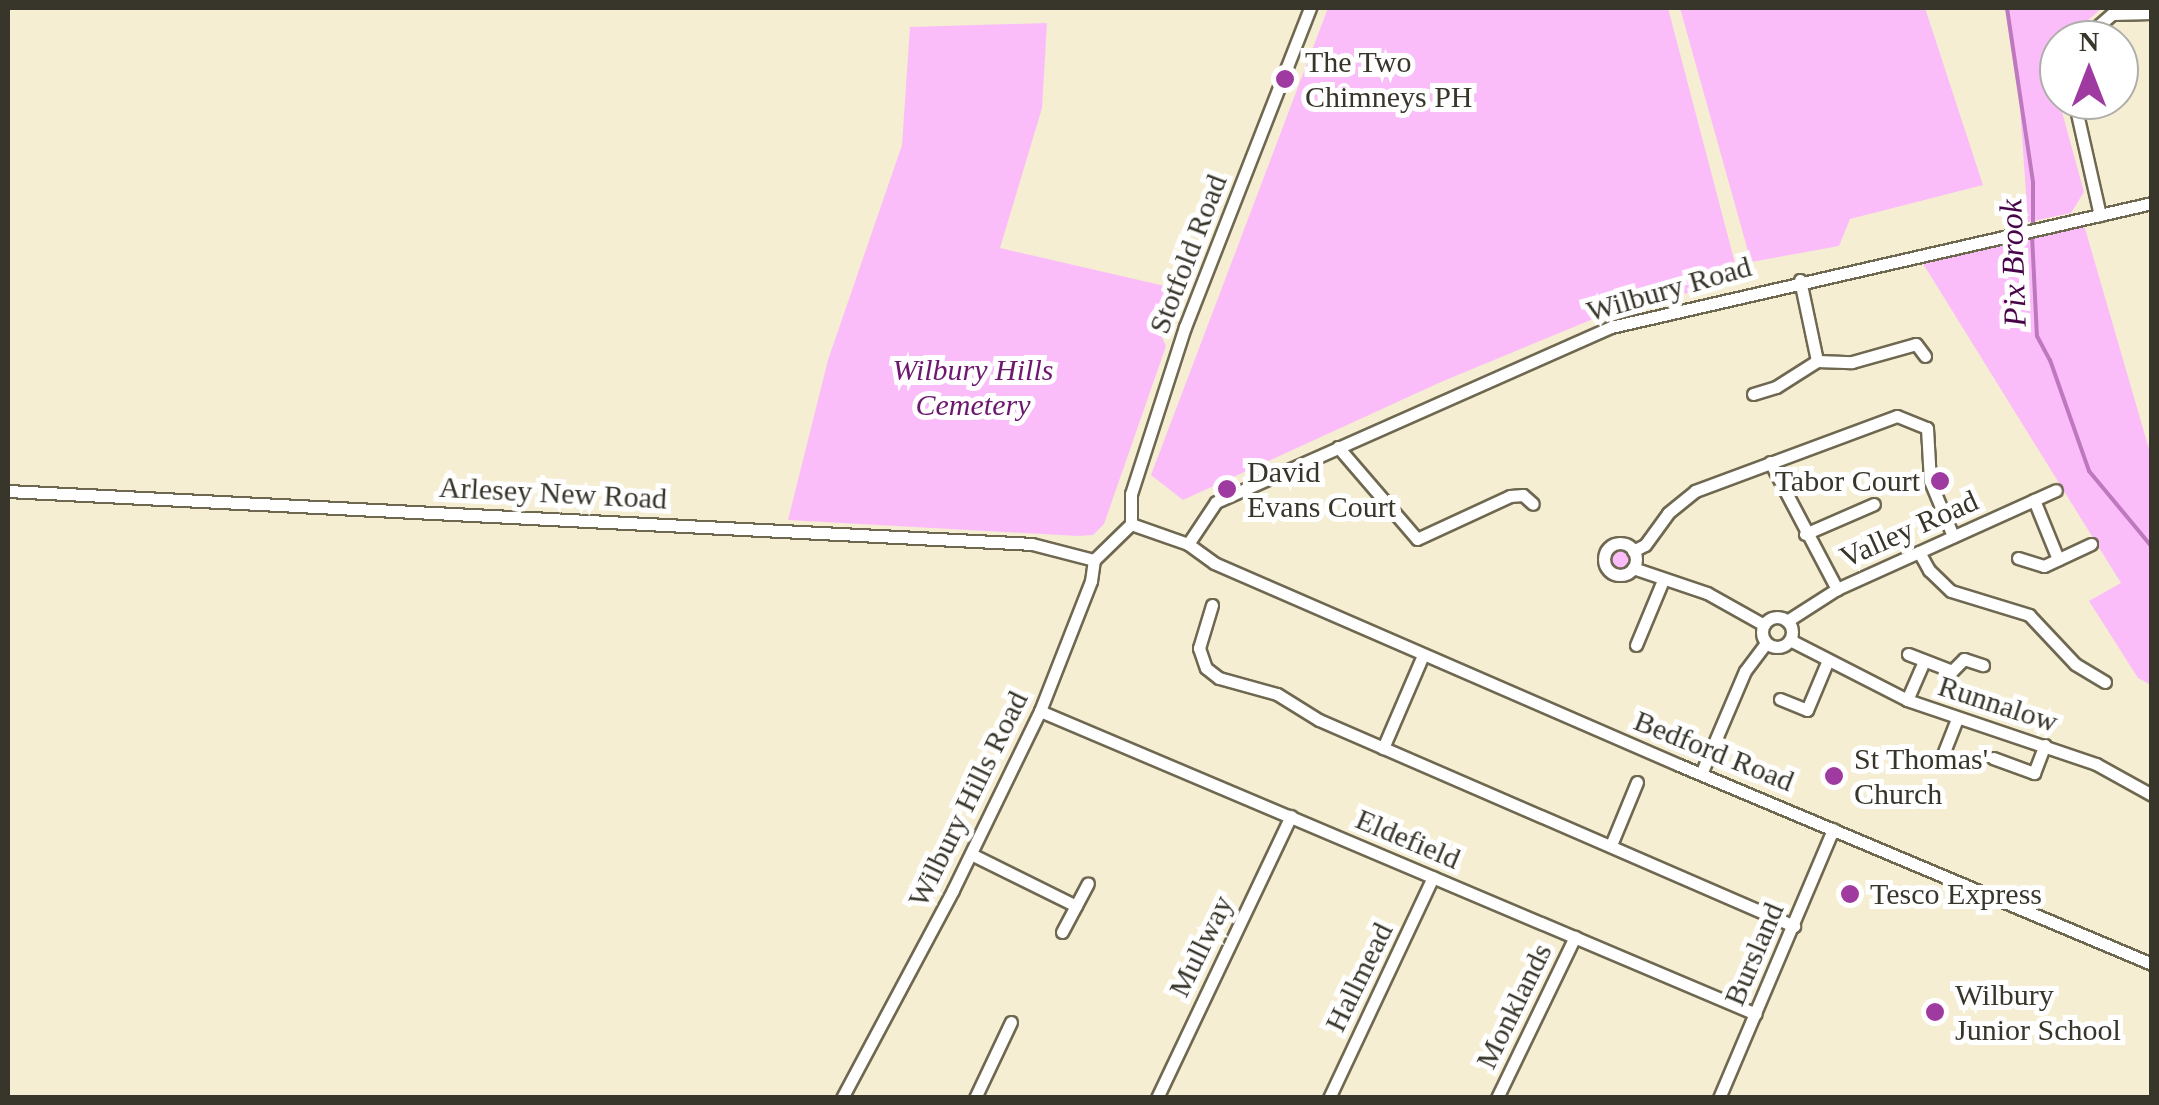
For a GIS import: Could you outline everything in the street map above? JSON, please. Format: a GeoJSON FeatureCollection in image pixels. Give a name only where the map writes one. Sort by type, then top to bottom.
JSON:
{"type":"FeatureCollection","features":[{"type":"Feature","properties":{"kind":"street","name":"Stotfold Road"},"geometry":{"type":"LineString","coordinates":[[1131,524],[1131,494],[1185,327],[1310,8]]}},
{"type":"Feature","properties":{"kind":"street"},"geometry":{"type":"LineString","coordinates":[[2105,20],[2112,14],[2152,13]]}},
{"type":"Feature","properties":{"kind":"street"},"geometry":{"type":"LineString","coordinates":[[2079,120],[2100,215]]}},
{"type":"Feature","properties":{"kind":"street","name":"Wilbury Road"},"geometry":{"type":"LineString","coordinates":[[1188,544],[1216,502],[1611,327],[1800,280],[2152,203]]}},
{"type":"Feature","properties":{"kind":"street"},"geometry":{"type":"LineString","coordinates":[[1800,280],[1817,361]]}},
{"type":"Feature","properties":{"kind":"street"},"geometry":{"type":"LineString","coordinates":[[1752,394],[1776,387],[1817,361],[1852,362],[1916,344],[1925,356]]}},
{"type":"Feature","properties":{"kind":"street"},"geometry":{"type":"LineString","coordinates":[[1764,625],[1707,593],[1633,568],[1615,575],[1603,560],[1606,551],[1616,544],[1634,551],[1645,545],[1685,498],[1897,416],[1919,421],[1927,428],[1930,481],[1953,536]]}},
{"type":"Feature","properties":{"kind":"street"},"geometry":{"type":"LineString","coordinates":[[1338,447],[1416,539],[1510,496],[1523,495],[1534,504]]}},
{"type":"Feature","properties":{"kind":"street"},"geometry":{"type":"LineString","coordinates":[[1770,462],[1837,589]]}},
{"type":"Feature","properties":{"kind":"street","name":"Valley Road"},"geometry":{"type":"LineString","coordinates":[[1787,621],[1837,589],[2056,490]]}},
{"type":"Feature","properties":{"kind":"street","name":"Arlesey New Road"},"geometry":{"type":"LineString","coordinates":[[8,491],[1032,544],[1094,560]]}},
{"type":"Feature","properties":{"kind":"street"},"geometry":{"type":"LineString","coordinates":[[2034,500],[2058,559]]}},
{"type":"Feature","properties":{"kind":"street"},"geometry":{"type":"LineString","coordinates":[[1805,534],[1874,504]]}},
{"type":"Feature","properties":{"kind":"street","name":"Bedford Road"},"geometry":{"type":"LineString","coordinates":[[1131,524],[1188,544],[1214,563],[1423,655],[2152,964]]}},
{"type":"Feature","properties":{"kind":"street","name":"Wilbury Hills Road"},"geometry":{"type":"LineString","coordinates":[[842,1098],[971,854],[1040,710],[1091,581],[1094,560],[1131,524]]}},
{"type":"Feature","properties":{"kind":"street"},"geometry":{"type":"LineString","coordinates":[[2018,558],[2044,566],[2091,544]]}},
{"type":"Feature","properties":{"kind":"street"},"geometry":{"type":"LineString","coordinates":[[1633,568],[1634,551]]}},
{"type":"Feature","properties":{"kind":"street"},"geometry":{"type":"LineString","coordinates":[[1919,552],[1938,582],[2029,616],[2044,626],[2075,664],[2105,682]]}},
{"type":"Feature","properties":{"kind":"street"},"geometry":{"type":"LineString","coordinates":[[1636,645],[1663,580]]}},
{"type":"Feature","properties":{"kind":"street"},"geometry":{"type":"LineString","coordinates":[[1212,604],[1199,648],[1212,674],[1276,694],[1319,720],[1794,926]]}},
{"type":"Feature","properties":{"kind":"street"},"geometry":{"type":"LineString","coordinates":[[1764,625],[1774,617],[1787,621],[1792,630],[1790,640],[1779,647],[1766,643]]}},
{"type":"Feature","properties":{"kind":"street"},"geometry":{"type":"LineString","coordinates":[[1701,774],[1745,671],[1766,643],[1764,625]]}},
{"type":"Feature","properties":{"kind":"street","name":"Runnalow"},"geometry":{"type":"LineString","coordinates":[[1790,640],[1907,700],[2096,764],[2152,794]]}},
{"type":"Feature","properties":{"kind":"street"},"geometry":{"type":"LineString","coordinates":[[1908,654],[1952,672],[1964,659],[1983,664]]}},
{"type":"Feature","properties":{"kind":"street"},"geometry":{"type":"LineString","coordinates":[[1384,748],[1423,655]]}},
{"type":"Feature","properties":{"kind":"street"},"geometry":{"type":"LineString","coordinates":[[1780,699],[1807,710],[1828,660]]}},
{"type":"Feature","properties":{"kind":"street"},"geometry":{"type":"LineString","coordinates":[[1907,700],[1924,661]]}},
{"type":"Feature","properties":{"kind":"street","name":"Eldefield"},"geometry":{"type":"LineString","coordinates":[[1040,710],[1756,1014]]}},
{"type":"Feature","properties":{"kind":"street"},"geometry":{"type":"LineString","coordinates":[[1942,757],[1957,719]]}},
{"type":"Feature","properties":{"kind":"street"},"geometry":{"type":"LineString","coordinates":[[1993,758],[2034,774],[2044,745]]}},
{"type":"Feature","properties":{"kind":"street","name":"Bedford Road"},"geometry":{"type":"LineString","coordinates":[[1611,846],[1637,782]]}},
{"type":"Feature","properties":{"kind":"street","name":"Mullway"},"geometry":{"type":"LineString","coordinates":[[1157,1098],[1291,816]]}},
{"type":"Feature","properties":{"kind":"street","name":"Bursland"},"geometry":{"type":"LineString","coordinates":[[1718,1098],[1834,828]]}},
{"type":"Feature","properties":{"kind":"street"},"geometry":{"type":"LineString","coordinates":[[971,854],[1076,906]]}},
{"type":"Feature","properties":{"kind":"street","name":"Hallmead"},"geometry":{"type":"LineString","coordinates":[[1329,1098],[1433,877]]}},
{"type":"Feature","properties":{"kind":"street"},"geometry":{"type":"LineString","coordinates":[[1062,932],[1088,883]]}},
{"type":"Feature","properties":{"kind":"street","name":"Monklands"},"geometry":{"type":"LineString","coordinates":[[1497,1098],[1575,937]]}},
{"type":"Feature","properties":{"kind":"street"},"geometry":{"type":"LineString","coordinates":[[975,1098],[1011,1022]]}},
{"type":"Feature","properties":{"kind":"green space"},"geometry":{"type":"Polygon","coordinates":[[[1328,8],[1668,8],[1736,267],[1736,281],[1610,312],[1441,382],[1183,500],[1151,475],[1328,8]]]}},
{"type":"Feature","properties":{"kind":"green space"},"geometry":{"type":"Polygon","coordinates":[[[1680,8],[1925,8],[1983,185],[1850,219],[1839,246],[1751,262],[1680,8]]]}},
{"type":"Feature","properties":{"kind":"green space"},"geometry":{"type":"Polygon","coordinates":[[[2005,8],[2102,8],[2088,20],[2039,20],[2039,120],[2064,120],[2084,192],[2071,213],[2028,222],[2020,108],[2005,8]]]}},
{"type":"Feature","properties":{"kind":"green space","name":"Wilbury Hills Cemetery"},"geometry":{"type":"Polygon","coordinates":[[[1047,23],[1042,108],[1000,248],[1182,290],[1159,331],[1166,346],[1104,524],[1093,535],[1078,536],[788,520],[828,360],[902,145],[910,27],[1047,23]]]}},
{"type":"Feature","properties":{"kind":"green space"},"geometry":{"type":"Polygon","coordinates":[[[2084,225],[2151,456],[2151,685],[2138,678],[2089,601],[2121,583],[1922,262],[2084,225]]]}},
{"type":"Feature","properties":{"kind":"green space"},"geometry":{"type":"Polygon","coordinates":[[[1619,546],[1628,549],[1628,567],[1619,570],[1610,567],[1607,558],[1610,549],[1619,546]]]}},
{"type":"Feature","properties":{"kind":"waterway","name":"Pix Brook"},"geometry":{"type":"LineString","coordinates":[[2007,8],[2033,183],[2033,225]]}},
{"type":"Feature","properties":{"kind":"waterway","name":"Pix Brook"},"geometry":{"type":"LineString","coordinates":[[2032,235],[2037,336],[2050,360],[2089,471],[2152,547]]}},
{"type":"Feature","properties":{"kind":"place","name":"The Two Chimneys PH"},"geometry":{"type":"Point","coordinates":[1285,79]}},
{"type":"Feature","properties":{"kind":"place","name":"Tabor Court"},"geometry":{"type":"Point","coordinates":[1940,481]}},
{"type":"Feature","properties":{"kind":"place","name":"David Evans Court"},"geometry":{"type":"Point","coordinates":[1227,489]}},
{"type":"Feature","properties":{"kind":"place","name":"St Thomas' Church"},"geometry":{"type":"Point","coordinates":[1834,776]}},
{"type":"Feature","properties":{"kind":"place","name":"Tesco Express"},"geometry":{"type":"Point","coordinates":[1850,894]}},
{"type":"Feature","properties":{"kind":"place","name":"Wilbury Junior School"},"geometry":{"type":"Point","coordinates":[1935,1012]}}]}
